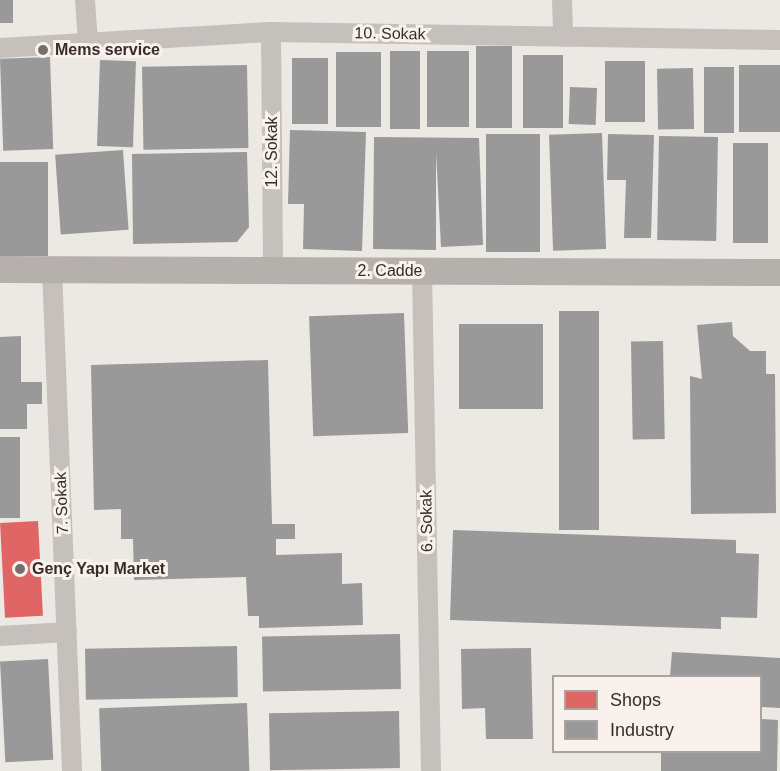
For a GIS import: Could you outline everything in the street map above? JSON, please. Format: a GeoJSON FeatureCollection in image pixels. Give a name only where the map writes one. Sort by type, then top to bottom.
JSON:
{"type":"FeatureCollection","features":[{"type":"Feature","properties":{"kind":"street"},"geometry":{"type":"LineString","coordinates":[[85,0],[88,43]]}},
{"type":"Feature","properties":{"kind":"street"},"geometry":{"type":"LineString","coordinates":[[562,0],[563,37]]}},
{"type":"Feature","properties":{"kind":"street","name":"10. Sokak"},"geometry":{"type":"LineString","coordinates":[[0,48],[271,32],[780,40]]}},
{"type":"Feature","properties":{"kind":"street","name":"12. Sokak"},"geometry":{"type":"LineString","coordinates":[[271,32],[273,272]]}},
{"type":"Feature","properties":{"kind":"street","name":"2. Cadde"},"geometry":{"type":"LineString","coordinates":[[0,269],[273,272],[780,272]]}},
{"type":"Feature","properties":{"kind":"street","name":"7. Sokak"},"geometry":{"type":"LineString","coordinates":[[52,270],[72,771]]}},
{"type":"Feature","properties":{"kind":"street","name":"6. Sokak"},"geometry":{"type":"LineString","coordinates":[[422,271],[431,771]]}},
{"type":"Feature","properties":{"kind":"street"},"geometry":{"type":"LineString","coordinates":[[0,636],[67,632]]}},
{"type":"Feature","properties":{"kind":"building: Shops","name":"Genç Yapı Market"},"geometry":{"type":"Polygon","coordinates":[[[38,521],[43,616],[5,618],[0,523],[38,521]]]}},
{"type":"Feature","properties":{"kind":"building: Industry"},"geometry":{"type":"Polygon","coordinates":[[[0,0],[13,0],[13,23],[0,23],[0,0]]]}},
{"type":"Feature","properties":{"kind":"building: Industry"},"geometry":{"type":"Polygon","coordinates":[[[476,46],[512,46],[512,128],[476,128],[476,46]]]}},
{"type":"Feature","properties":{"kind":"building: Industry"},"geometry":{"type":"Polygon","coordinates":[[[390,51],[420,51],[420,129],[390,129],[390,51]]]}},
{"type":"Feature","properties":{"kind":"building: Industry"},"geometry":{"type":"Polygon","coordinates":[[[427,51],[469,51],[469,127],[427,127],[427,51]]]}},
{"type":"Feature","properties":{"kind":"building: Industry"},"geometry":{"type":"Polygon","coordinates":[[[336,52],[381,52],[381,127],[336,127],[336,52]]]}},
{"type":"Feature","properties":{"kind":"building: Industry"},"geometry":{"type":"Polygon","coordinates":[[[523,55],[563,55],[563,128],[523,128],[523,55]]]}},
{"type":"Feature","properties":{"kind":"building: Industry"},"geometry":{"type":"Polygon","coordinates":[[[50,57],[53,149],[3,151],[0,59],[50,57]]]}},
{"type":"Feature","properties":{"kind":"building: Industry"},"geometry":{"type":"Polygon","coordinates":[[[292,58],[328,58],[328,124],[292,124],[292,58]]]}},
{"type":"Feature","properties":{"kind":"building: Industry"},"geometry":{"type":"Polygon","coordinates":[[[100,60],[136,61],[133,147],[97,146],[100,60]]]}},
{"type":"Feature","properties":{"kind":"building: Industry"},"geometry":{"type":"Polygon","coordinates":[[[605,61],[645,61],[645,122],[605,122],[605,61]]]}},
{"type":"Feature","properties":{"kind":"building: Industry"},"geometry":{"type":"Polygon","coordinates":[[[247,65],[248,148],[143,150],[142,67],[247,65]]]}},
{"type":"Feature","properties":{"kind":"building: Industry"},"geometry":{"type":"Polygon","coordinates":[[[739,65],[780,65],[780,132],[739,132],[739,65]]]}},
{"type":"Feature","properties":{"kind":"building: Industry"},"geometry":{"type":"Polygon","coordinates":[[[704,67],[734,67],[734,133],[704,133],[704,67]]]}},
{"type":"Feature","properties":{"kind":"building: Industry"},"geometry":{"type":"Polygon","coordinates":[[[693,68],[694,129],[658,130],[657,69],[693,68]]]}},
{"type":"Feature","properties":{"kind":"building: Industry"},"geometry":{"type":"Polygon","coordinates":[[[570,87],[597,88],[596,125],[569,124],[570,87]]]}},
{"type":"Feature","properties":{"kind":"building: Industry"},"geometry":{"type":"Polygon","coordinates":[[[290,130],[366,132],[362,251],[303,249],[304,204],[288,204],[290,130]]]}},
{"type":"Feature","properties":{"kind":"building: Industry"},"geometry":{"type":"Polygon","coordinates":[[[602,133],[606,249],[553,251],[549,135],[602,133]]]}},
{"type":"Feature","properties":{"kind":"building: Industry"},"geometry":{"type":"Polygon","coordinates":[[[486,134],[540,134],[540,252],[486,252],[486,134]]]}},
{"type":"Feature","properties":{"kind":"building: Industry"},"geometry":{"type":"Polygon","coordinates":[[[608,134],[654,135],[651,238],[624,238],[626,180],[607,180],[608,134]]]}},
{"type":"Feature","properties":{"kind":"building: Industry"},"geometry":{"type":"Polygon","coordinates":[[[659,136],[718,137],[716,241],[657,240],[659,136]]]}},
{"type":"Feature","properties":{"kind":"building: Industry"},"geometry":{"type":"Polygon","coordinates":[[[374,137],[479,138],[483,245],[441,247],[436,152],[436,250],[373,249],[374,137]]]}},
{"type":"Feature","properties":{"kind":"building: Industry"},"geometry":{"type":"Polygon","coordinates":[[[733,143],[768,143],[768,243],[733,243],[733,143]]]}},
{"type":"Feature","properties":{"kind":"building: Industry"},"geometry":{"type":"Polygon","coordinates":[[[123,150],[129,230],[61,235],[55,155],[123,150]]]}},
{"type":"Feature","properties":{"kind":"building: Industry"},"geometry":{"type":"Polygon","coordinates":[[[247,152],[249,227],[237,242],[133,244],[132,154],[247,152]]]}},
{"type":"Feature","properties":{"kind":"building: Industry"},"geometry":{"type":"Polygon","coordinates":[[[0,162],[48,162],[48,256],[0,256],[0,162]]]}},
{"type":"Feature","properties":{"kind":"building: Industry"},"geometry":{"type":"Polygon","coordinates":[[[559,311],[599,311],[599,530],[559,530],[559,311]]]}},
{"type":"Feature","properties":{"kind":"building: Industry"},"geometry":{"type":"Polygon","coordinates":[[[404,313],[408,433],[313,436],[309,316],[404,313]]]}},
{"type":"Feature","properties":{"kind":"building: Industry"},"geometry":{"type":"Polygon","coordinates":[[[732,322],[733,336],[750,351],[766,351],[766,374],[775,374],[776,513],[691,514],[690,376],[702,379],[697,325],[732,322]]]}},
{"type":"Feature","properties":{"kind":"building: Industry"},"geometry":{"type":"Polygon","coordinates":[[[459,324],[543,324],[543,409],[459,409],[459,324]]]}},
{"type":"Feature","properties":{"kind":"building: Industry"},"geometry":{"type":"Polygon","coordinates":[[[21,336],[21,382],[42,382],[42,404],[27,404],[27,429],[0,429],[0,337],[21,336]]]}},
{"type":"Feature","properties":{"kind":"building: Industry"},"geometry":{"type":"Polygon","coordinates":[[[663,341],[665,439],[633,440],[631,342],[663,341]]]}},
{"type":"Feature","properties":{"kind":"building: Industry"},"geometry":{"type":"Polygon","coordinates":[[[268,360],[272,524],[295,524],[295,539],[276,539],[276,555],[342,553],[342,584],[362,583],[363,625],[259,628],[259,616],[248,616],[246,577],[134,580],[133,539],[121,539],[121,509],[94,510],[91,365],[268,360]]]}},
{"type":"Feature","properties":{"kind":"building: Industry"},"geometry":{"type":"Polygon","coordinates":[[[0,437],[20,437],[20,518],[0,518],[0,437]]]}},
{"type":"Feature","properties":{"kind":"building: Industry"},"geometry":{"type":"Polygon","coordinates":[[[453,530],[736,540],[736,553],[759,554],[757,618],[721,617],[721,629],[450,620],[453,530]]]}},
{"type":"Feature","properties":{"kind":"building: Industry"},"geometry":{"type":"Polygon","coordinates":[[[400,634],[401,689],[263,691],[262,636],[400,634]]]}},
{"type":"Feature","properties":{"kind":"building: Industry"},"geometry":{"type":"Polygon","coordinates":[[[237,646],[238,697],[86,700],[85,649],[237,646]]]}},
{"type":"Feature","properties":{"kind":"building: Industry"},"geometry":{"type":"Polygon","coordinates":[[[531,648],[533,739],[486,739],[485,708],[462,709],[461,649],[531,648]]]}},
{"type":"Feature","properties":{"kind":"building: Industry"},"geometry":{"type":"Polygon","coordinates":[[[672,652],[780,658],[780,708],[762,707],[762,675],[670,675],[672,652]]]}},
{"type":"Feature","properties":{"kind":"building: Industry"},"geometry":{"type":"Polygon","coordinates":[[[48,659],[53,760],[5,762],[0,662],[48,659]]]}},
{"type":"Feature","properties":{"kind":"building: Industry"},"geometry":{"type":"Polygon","coordinates":[[[247,703],[249,771],[101,771],[99,708],[247,703]]]}},
{"type":"Feature","properties":{"kind":"building: Industry"},"geometry":{"type":"Polygon","coordinates":[[[399,711],[400,768],[270,770],[269,713],[399,711]]]}},
{"type":"Feature","properties":{"kind":"building: Industry"},"geometry":{"type":"Polygon","coordinates":[[[762,719],[778,720],[777,771],[661,771],[661,753],[762,753],[762,719]]]}},
{"type":"Feature","properties":{"kind":"place","name":"Mems service"},"geometry":{"type":"Point","coordinates":[43,50]}},
{"type":"Feature","properties":{"kind":"place","name":"Genç Yapı Market"},"geometry":{"type":"Point","coordinates":[20,569]}}]}
